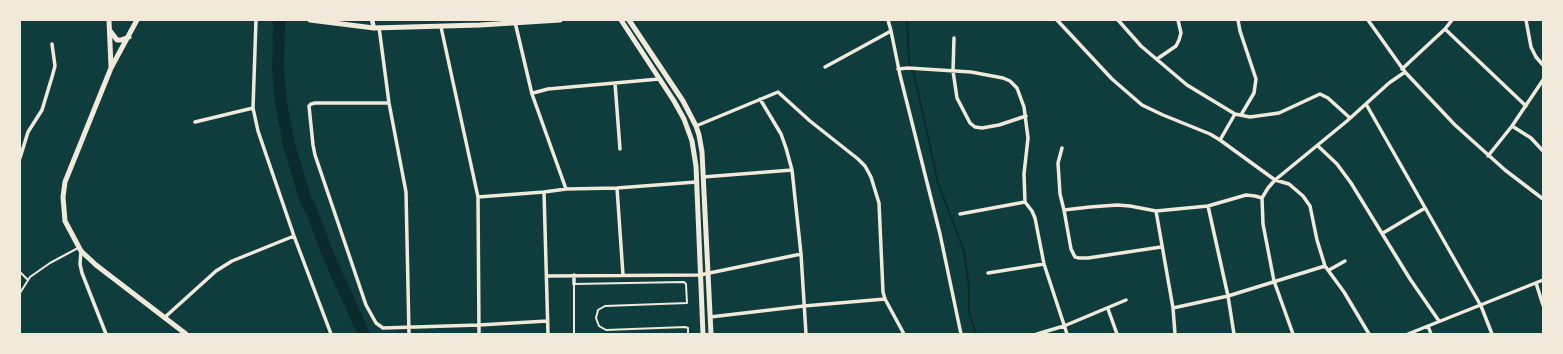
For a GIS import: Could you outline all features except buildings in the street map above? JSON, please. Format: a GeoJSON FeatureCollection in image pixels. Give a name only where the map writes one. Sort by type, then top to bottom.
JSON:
{"type":"FeatureCollection","features":[{"type":"Feature","properties":{"kind":"main road"},"geometry":{"type":"LineString","coordinates":[[109,20],[111,68]]}},
{"type":"Feature","properties":{"kind":"main road"},"geometry":{"type":"LineString","coordinates":[[137,20],[111,68],[65,182],[63,197],[65,222],[80,249],[102,271],[186,334]]}},
{"type":"Feature","properties":{"kind":"main road"},"geometry":{"type":"LineString","coordinates":[[310,20],[377,27],[441,26],[459,23],[560,20]]}},
{"type":"Feature","properties":{"kind":"main road"},"geometry":{"type":"LineString","coordinates":[[621,20],[684,119],[692,141],[696,166],[703,334]]}},
{"type":"Feature","properties":{"kind":"main road"},"geometry":{"type":"LineString","coordinates":[[629,20],[683,101],[696,126],[702,152],[711,334]]}},
{"type":"Feature","properties":{"kind":"main road"},"geometry":{"type":"LineString","coordinates":[[109,30],[117,40],[129,37]]}},
{"type":"Feature","properties":{"kind":"street"},"geometry":{"type":"LineString","coordinates":[[256,20],[253,108],[258,131],[294,236],[331,334]]}},
{"type":"Feature","properties":{"kind":"street"},"geometry":{"type":"LineString","coordinates":[[372,20],[377,27],[389,103],[406,192],[409,334]]}},
{"type":"Feature","properties":{"kind":"street"},"geometry":{"type":"LineString","coordinates":[[888,20],[898,69],[940,234],[961,334]]}},
{"type":"Feature","properties":{"kind":"street"},"geometry":{"type":"LineString","coordinates":[[1057,20],[1112,79],[1142,105],[1210,134],[1275,180],[1289,184],[1307,201],[1310,206],[1317,240],[1325,266],[1370,334]]}},
{"type":"Feature","properties":{"kind":"street"},"geometry":{"type":"LineString","coordinates":[[1118,20],[1137,41],[1187,86],[1235,114],[1250,118],[1279,113],[1320,94],[1328,98],[1350,118]]}},
{"type":"Feature","properties":{"kind":"street"},"geometry":{"type":"LineString","coordinates":[[1157,59],[1176,46],[1180,40],[1181,32],[1178,20]]}},
{"type":"Feature","properties":{"kind":"street"},"geometry":{"type":"LineString","coordinates":[[1238,20],[1240,31],[1256,79],[1254,93],[1241,116]]}},
{"type":"Feature","properties":{"kind":"street"},"geometry":{"type":"LineString","coordinates":[[1368,20],[1404,70],[1455,125],[1488,156],[1543,199]]}},
{"type":"Feature","properties":{"kind":"street"},"geometry":{"type":"LineString","coordinates":[[1293,334],[1274,281],[1263,224],[1262,198],[1275,180],[1318,146],[1404,70],[1446,29],[1452,20]]}},
{"type":"Feature","properties":{"kind":"street"},"geometry":{"type":"LineString","coordinates":[[1526,20],[1531,47],[1536,57],[1543,65]]}},
{"type":"Feature","properties":{"kind":"street"},"geometry":{"type":"LineString","coordinates":[[512,22],[532,94],[566,189]]}},
{"type":"Feature","properties":{"kind":"street"},"geometry":{"type":"LineString","coordinates":[[441,26],[478,196],[480,288],[479,334]]}},
{"type":"Feature","properties":{"kind":"street"},"geometry":{"type":"LineString","coordinates":[[1446,29],[1526,106]]}},
{"type":"Feature","properties":{"kind":"street"},"geometry":{"type":"LineString","coordinates":[[825,67],[891,31]]}},
{"type":"Feature","properties":{"kind":"street"},"geometry":{"type":"LineString","coordinates":[[954,38],[953,71],[958,98],[970,123],[975,127],[982,128],[999,125],[1026,116]]}},
{"type":"Feature","properties":{"kind":"street"},"geometry":{"type":"LineString","coordinates":[[20,158],[28,132],[42,110],[52,77],[55,66],[52,44]]}},
{"type":"Feature","properties":{"kind":"street"},"geometry":{"type":"LineString","coordinates":[[898,69],[908,68],[971,72],[1003,78],[1010,81],[1017,88],[1026,116],[1028,138],[1024,174],[1025,202],[1035,218],[1044,264],[1067,334]]}},
{"type":"Feature","properties":{"kind":"street"},"geometry":{"type":"LineString","coordinates":[[532,94],[538,90],[659,79]]}},
{"type":"Feature","properties":{"kind":"street"},"geometry":{"type":"LineString","coordinates":[[1488,156],[1512,126],[1543,80]]}},
{"type":"Feature","properties":{"kind":"street"},"geometry":{"type":"LineString","coordinates":[[615,83],[620,149]]}},
{"type":"Feature","properties":{"kind":"street"},"geometry":{"type":"LineString","coordinates":[[696,126],[778,92],[810,121],[858,159],[865,166],[871,177],[879,203],[882,286],[885,299],[904,334]]}},
{"type":"Feature","properties":{"kind":"street"},"geometry":{"type":"LineString","coordinates":[[760,99],[781,134],[792,170],[801,254],[806,334]]}},
{"type":"Feature","properties":{"kind":"street"},"geometry":{"type":"LineString","coordinates":[[389,103],[315,103],[309,106],[313,145],[316,155],[366,305],[376,323],[383,328],[547,321]]}},
{"type":"Feature","properties":{"kind":"street"},"geometry":{"type":"LineString","coordinates":[[1366,104],[1481,306],[1492,334]]}},
{"type":"Feature","properties":{"kind":"street"},"geometry":{"type":"LineString","coordinates":[[195,122],[253,108]]}},
{"type":"Feature","properties":{"kind":"street"},"geometry":{"type":"LineString","coordinates":[[1220,140],[1235,114]]}},
{"type":"Feature","properties":{"kind":"street"},"geometry":{"type":"LineString","coordinates":[[1512,126],[1531,138],[1543,151]]}},
{"type":"Feature","properties":{"kind":"street"},"geometry":{"type":"LineString","coordinates":[[1318,146],[1342,171],[1439,321]]}},
{"type":"Feature","properties":{"kind":"street"},"geometry":{"type":"LineString","coordinates":[[1062,148],[1058,163],[1060,194],[1071,249],[1075,257],[1088,258],[1161,247]]}},
{"type":"Feature","properties":{"kind":"street"},"geometry":{"type":"LineString","coordinates":[[703,177],[792,170]]}},
{"type":"Feature","properties":{"kind":"street"},"geometry":{"type":"LineString","coordinates":[[478,196],[544,192],[566,189],[617,188],[696,182]]}},
{"type":"Feature","properties":{"kind":"street"},"geometry":{"type":"LineString","coordinates":[[617,188],[623,275]]}},
{"type":"Feature","properties":{"kind":"street"},"geometry":{"type":"LineString","coordinates":[[544,192],[548,334]]}},
{"type":"Feature","properties":{"kind":"street"},"geometry":{"type":"LineString","coordinates":[[1064,210],[1117,205],[1156,211],[1208,206],[1246,195],[1262,198]]}},
{"type":"Feature","properties":{"kind":"street"},"geometry":{"type":"LineString","coordinates":[[960,214],[1025,202]]}},
{"type":"Feature","properties":{"kind":"street"},"geometry":{"type":"LineString","coordinates":[[1208,206],[1228,296],[1234,334]]}},
{"type":"Feature","properties":{"kind":"street"},"geometry":{"type":"LineString","coordinates":[[1383,233],[1424,208]]}},
{"type":"Feature","properties":{"kind":"street"},"geometry":{"type":"LineString","coordinates":[[1156,211],[1161,247],[1173,308],[1175,334]]}},
{"type":"Feature","properties":{"kind":"street"},"geometry":{"type":"LineString","coordinates":[[164,318],[216,271],[232,261],[294,236]]}},
{"type":"Feature","properties":{"kind":"street"},"geometry":{"type":"LineString","coordinates":[[80,249],[80,264],[82,272],[106,334]]}},
{"type":"Feature","properties":{"kind":"street"},"geometry":{"type":"LineString","coordinates":[[547,276],[700,275],[801,254]]}},
{"type":"Feature","properties":{"kind":"street"},"geometry":{"type":"LineString","coordinates":[[1329,270],[1345,261]]}},
{"type":"Feature","properties":{"kind":"street"},"geometry":{"type":"LineString","coordinates":[[988,273],[1044,264]]}},
{"type":"Feature","properties":{"kind":"street"},"geometry":{"type":"LineString","coordinates":[[1173,308],[1228,296],[1325,266]]}},
{"type":"Feature","properties":{"kind":"street"},"geometry":{"type":"LineString","coordinates":[[574,275],[574,284]]}},
{"type":"Feature","properties":{"kind":"street"},"geometry":{"type":"LineString","coordinates":[[1408,334],[1543,280]]}},
{"type":"Feature","properties":{"kind":"street"},"geometry":{"type":"LineString","coordinates":[[1536,283],[1543,305]]}},
{"type":"Feature","properties":{"kind":"street"},"geometry":{"type":"LineString","coordinates":[[710,317],[804,306],[885,299]]}},
{"type":"Feature","properties":{"kind":"street"},"geometry":{"type":"LineString","coordinates":[[1036,334],[1064,326],[1108,309],[1126,300]]}},
{"type":"Feature","properties":{"kind":"street"},"geometry":{"type":"LineString","coordinates":[[1108,309],[1117,334]]}},
{"type":"Feature","properties":{"kind":"street"},"geometry":{"type":"LineString","coordinates":[[1428,326],[1430,334]]}},
{"type":"Feature","properties":{"kind":"lane"},"geometry":{"type":"LineString","coordinates":[[20,293],[28,280],[50,263],[80,249]]}},
{"type":"Feature","properties":{"kind":"lane"},"geometry":{"type":"LineString","coordinates":[[20,272],[28,280]]}},
{"type":"Feature","properties":{"kind":"lane"},"geometry":{"type":"LineString","coordinates":[[574,334],[574,284],[684,282],[686,284],[687,303],[605,306],[598,310],[596,318],[599,326],[606,330],[685,327],[688,328],[688,334]]}},
{"type":"Feature","properties":{"kind":"waterway"},"geometry":{"type":"LineString","coordinates":[[279,20],[278,72],[281,103],[289,145],[305,198],[312,212],[328,255],[364,334]]}},
{"type":"Feature","properties":{"kind":"waterway"},"geometry":{"type":"LineString","coordinates":[[907,20],[909,62],[914,74],[938,183],[964,251],[969,287],[969,312],[976,334]]}}]}
